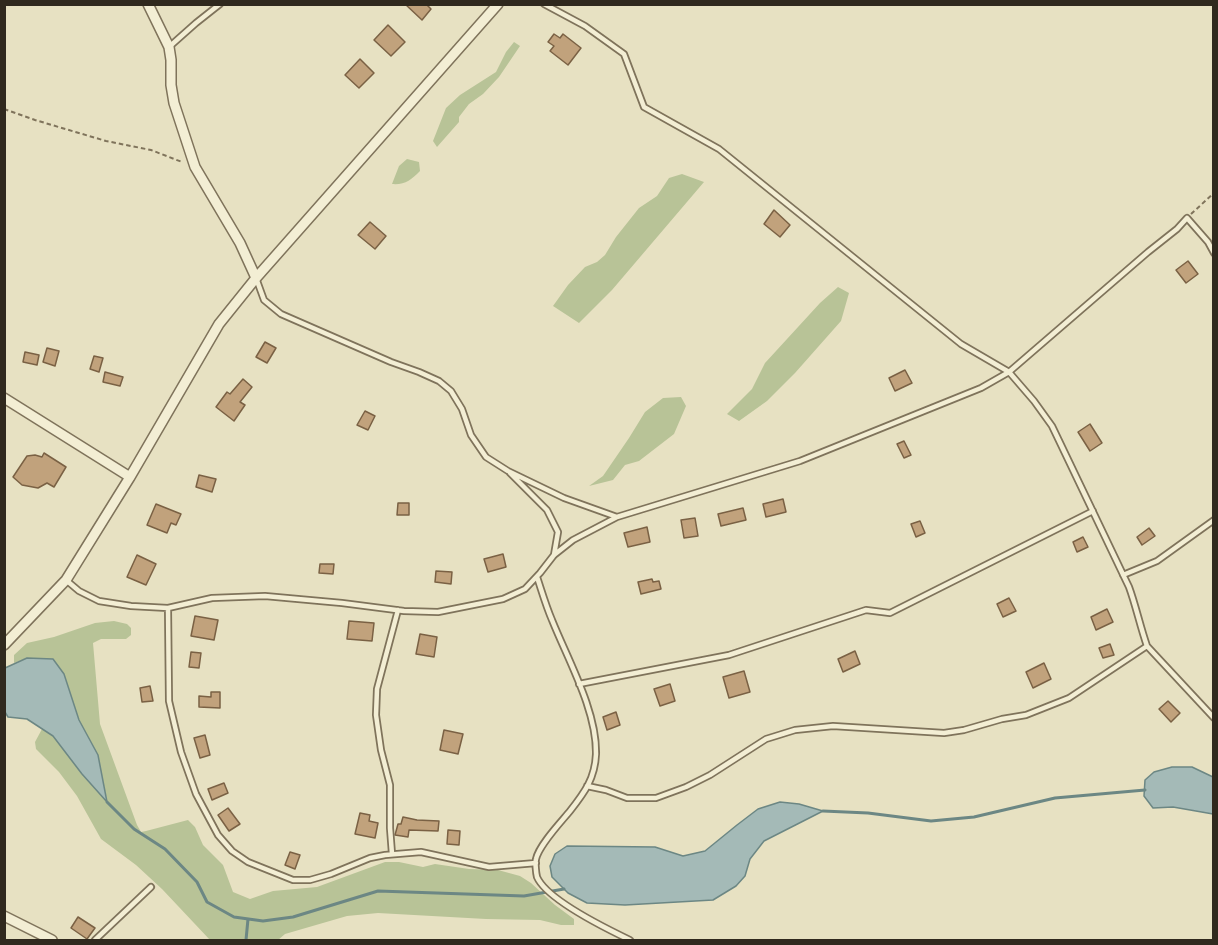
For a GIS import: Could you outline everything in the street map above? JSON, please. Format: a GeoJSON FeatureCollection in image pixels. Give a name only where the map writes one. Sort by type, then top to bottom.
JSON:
{"type":"FeatureCollection","features":[{"type":"Feature","properties":{"kind":"street"},"geometry":{"type":"LineString","coordinates":[[148,4],[169,47],[174,103],[195,167],[240,243],[256,278]]}},
{"type":"Feature","properties":{"kind":"street"},"geometry":{"type":"LineString","coordinates":[[4,645],[66,580],[130,477],[219,324],[256,278],[498,4]]}},
{"type":"Feature","properties":{"kind":"street"},"geometry":{"type":"LineString","coordinates":[[4,398],[130,477]]}},
{"type":"Feature","properties":{"kind":"street"},"geometry":{"type":"LineString","coordinates":[[4,916],[52,940]]}},
{"type":"Feature","properties":{"kind":"lane"},"geometry":{"type":"LineString","coordinates":[[169,47],[220,4]]}},
{"type":"Feature","properties":{"kind":"lane"},"geometry":{"type":"LineString","coordinates":[[544,4],[585,26],[624,54],[644,107],[719,149],[961,345],[1009,372],[1052,426],[1094,511],[1137,608],[1147,646],[1214,718]]}},
{"type":"Feature","properties":{"kind":"lane"},"geometry":{"type":"LineString","coordinates":[[66,580],[79,591],[99,601],[168,608],[212,598],[265,596],[438,612],[503,599],[525,589],[555,555],[573,540],[617,517],[800,460],[981,388],[1009,372],[1187,218],[1208,242],[1214,253]]}},
{"type":"Feature","properties":{"kind":"lane"},"geometry":{"type":"LineString","coordinates":[[256,278],[264,300],[281,314],[439,381],[451,391],[462,409],[471,435],[486,457],[508,471],[564,498],[617,517]]}},
{"type":"Feature","properties":{"kind":"lane"},"geometry":{"type":"LineString","coordinates":[[508,471],[547,510],[558,532],[555,555]]}},
{"type":"Feature","properties":{"kind":"lane"},"geometry":{"type":"LineString","coordinates":[[579,684],[729,655],[866,610],[890,613],[1094,511]]}},
{"type":"Feature","properties":{"kind":"lane"},"geometry":{"type":"LineString","coordinates":[[1123,576],[1157,561],[1214,520]]}},
{"type":"Feature","properties":{"kind":"lane"},"geometry":{"type":"LineString","coordinates":[[537,577],[593,725],[596,752],[594,773],[587,786],[579,800],[549,836],[536,858],[537,876],[553,897],[606,929],[630,940]]}},
{"type":"Feature","properties":{"kind":"lane"},"geometry":{"type":"LineString","coordinates":[[168,608],[169,701],[181,752],[196,794],[218,836],[232,851],[248,862],[293,880],[331,874],[370,858],[392,854],[421,852],[489,867],[536,863]]}},
{"type":"Feature","properties":{"kind":"lane"},"geometry":{"type":"LineString","coordinates":[[392,854],[390,785],[381,750],[376,715],[377,689],[398,610]]}},
{"type":"Feature","properties":{"kind":"lane"},"geometry":{"type":"LineString","coordinates":[[587,786],[627,798],[656,798],[710,775],[766,739],[795,730],[833,726],[944,733],[1026,715],[1069,698],[1147,646]]}},
{"type":"Feature","properties":{"kind":"lane"},"geometry":{"type":"LineString","coordinates":[[95,940],[150,887]]}},
{"type":"Feature","properties":{"kind":"path"},"geometry":{"type":"LineString","coordinates":[[4,109],[106,141],[151,150],[195,167]]}},
{"type":"Feature","properties":{"kind":"path"},"geometry":{"type":"LineString","coordinates":[[1187,218],[1214,193]]}},
{"type":"Feature","properties":{"kind":"green space"},"geometry":{"type":"Polygon","coordinates":[[[514,42],[520,46],[499,77],[483,94],[469,104],[459,117],[459,122],[437,147],[433,141],[446,108],[460,95],[496,72],[514,42]]]}},
{"type":"Feature","properties":{"kind":"green space"},"geometry":{"type":"Polygon","coordinates":[[[407,159],[419,162],[420,171],[408,181],[392,184],[399,166],[407,159]]]}},
{"type":"Feature","properties":{"kind":"green space"},"geometry":{"type":"Polygon","coordinates":[[[682,174],[704,182],[612,290],[579,323],[553,306],[585,267],[597,262],[605,255],[639,208],[657,196],[669,178],[682,174]]]}},
{"type":"Feature","properties":{"kind":"green space"},"geometry":{"type":"Polygon","coordinates":[[[838,287],[849,293],[841,321],[767,401],[739,421],[727,414],[752,389],[765,363],[820,303],[838,287]]]}},
{"type":"Feature","properties":{"kind":"green space"},"geometry":{"type":"Polygon","coordinates":[[[681,397],[686,406],[674,434],[639,461],[625,465],[613,480],[589,486],[603,476],[645,412],[663,398],[681,397]]]}},
{"type":"Feature","properties":{"kind":"green space"},"geometry":{"type":"Polygon","coordinates":[[[114,621],[127,624],[131,628],[131,635],[126,639],[101,639],[93,643],[100,724],[141,832],[188,820],[195,827],[203,845],[223,865],[233,892],[250,899],[273,891],[317,887],[385,862],[399,862],[423,867],[435,864],[498,870],[520,876],[574,919],[574,925],[561,925],[540,920],[378,913],[347,916],[285,934],[278,940],[210,940],[162,889],[136,865],[101,839],[77,796],[59,772],[36,749],[35,742],[42,729],[53,736],[82,774],[107,801],[98,756],[79,720],[64,674],[27,658],[14,663],[14,655],[27,643],[54,637],[95,623],[114,621]]]}},
{"type":"Feature","properties":{"kind":"water"},"geometry":{"type":"Polygon","coordinates":[[[27,658],[53,659],[64,674],[79,720],[98,755],[107,802],[53,736],[27,719],[8,717],[5,712],[5,668],[27,658]]]}},
{"type":"Feature","properties":{"kind":"water"},"geometry":{"type":"Polygon","coordinates":[[[1172,767],[1192,767],[1213,777],[1213,814],[1173,807],[1153,808],[1144,796],[1145,780],[1154,772],[1172,767]]]}},
{"type":"Feature","properties":{"kind":"water"},"geometry":{"type":"Polygon","coordinates":[[[780,802],[799,804],[823,811],[764,841],[750,859],[745,876],[736,886],[713,900],[625,905],[587,903],[568,893],[552,877],[550,866],[555,854],[567,846],[655,847],[683,856],[705,851],[758,809],[780,802]]]}},
{"type":"Feature","properties":{"kind":"building"},"geometry":{"type":"Polygon","coordinates":[[[405,4],[426,4],[431,9],[422,20],[405,4]]]}},
{"type":"Feature","properties":{"kind":"building"},"geometry":{"type":"Polygon","coordinates":[[[388,25],[405,42],[391,56],[374,40],[388,25]]]}},
{"type":"Feature","properties":{"kind":"building"},"geometry":{"type":"Polygon","coordinates":[[[554,34],[560,38],[563,34],[581,48],[568,65],[550,51],[554,46],[548,42],[554,34]]]}},
{"type":"Feature","properties":{"kind":"building"},"geometry":{"type":"Polygon","coordinates":[[[360,59],[374,73],[359,88],[345,75],[360,59]]]}},
{"type":"Feature","properties":{"kind":"building"},"geometry":{"type":"Polygon","coordinates":[[[774,210],[790,225],[780,237],[764,224],[774,210]]]}},
{"type":"Feature","properties":{"kind":"building"},"geometry":{"type":"Polygon","coordinates":[[[370,222],[386,236],[375,249],[358,235],[370,222]]]}},
{"type":"Feature","properties":{"kind":"building"},"geometry":{"type":"Polygon","coordinates":[[[1188,261],[1198,274],[1186,283],[1176,270],[1188,261]]]}},
{"type":"Feature","properties":{"kind":"building"},"geometry":{"type":"Polygon","coordinates":[[[265,342],[276,348],[267,363],[256,357],[265,342]]]}},
{"type":"Feature","properties":{"kind":"building"},"geometry":{"type":"Polygon","coordinates":[[[47,348],[59,351],[55,366],[43,362],[47,348]]]}},
{"type":"Feature","properties":{"kind":"building"},"geometry":{"type":"Polygon","coordinates":[[[25,352],[39,355],[37,365],[23,362],[25,352]]]}},
{"type":"Feature","properties":{"kind":"building"},"geometry":{"type":"Polygon","coordinates":[[[94,356],[103,358],[99,372],[90,369],[94,356]]]}},
{"type":"Feature","properties":{"kind":"building"},"geometry":{"type":"Polygon","coordinates":[[[905,370],[912,383],[895,391],[889,378],[905,370]]]}},
{"type":"Feature","properties":{"kind":"building"},"geometry":{"type":"Polygon","coordinates":[[[105,372],[123,377],[120,386],[103,382],[105,372]]]}},
{"type":"Feature","properties":{"kind":"building"},"geometry":{"type":"Polygon","coordinates":[[[243,379],[252,387],[240,402],[245,405],[234,421],[216,407],[227,392],[230,394],[243,379]]]}},
{"type":"Feature","properties":{"kind":"building"},"geometry":{"type":"Polygon","coordinates":[[[365,411],[375,416],[368,430],[357,425],[365,411]]]}},
{"type":"Feature","properties":{"kind":"building"},"geometry":{"type":"Polygon","coordinates":[[[1090,424],[1102,443],[1090,451],[1078,432],[1090,424]]]}},
{"type":"Feature","properties":{"kind":"building"},"geometry":{"type":"Polygon","coordinates":[[[904,441],[911,455],[904,458],[897,444],[904,441]]]}},
{"type":"Feature","properties":{"kind":"building"},"geometry":{"type":"Polygon","coordinates":[[[44,453],[66,467],[54,487],[47,483],[38,488],[22,485],[13,477],[27,456],[42,457],[44,453]]]}},
{"type":"Feature","properties":{"kind":"building"},"geometry":{"type":"Polygon","coordinates":[[[199,475],[216,479],[212,492],[196,487],[199,475]]]}},
{"type":"Feature","properties":{"kind":"building"},"geometry":{"type":"Polygon","coordinates":[[[783,499],[786,512],[766,517],[763,504],[783,499]]]}},
{"type":"Feature","properties":{"kind":"building"},"geometry":{"type":"Polygon","coordinates":[[[398,503],[409,503],[409,515],[397,515],[398,503]]]}},
{"type":"Feature","properties":{"kind":"building"},"geometry":{"type":"Polygon","coordinates":[[[156,504],[181,514],[176,525],[171,523],[167,533],[147,525],[156,504]]]}},
{"type":"Feature","properties":{"kind":"building"},"geometry":{"type":"Polygon","coordinates":[[[743,508],[746,520],[721,526],[718,514],[743,508]]]}},
{"type":"Feature","properties":{"kind":"building"},"geometry":{"type":"Polygon","coordinates":[[[695,518],[698,536],[684,538],[681,520],[695,518]]]}},
{"type":"Feature","properties":{"kind":"building"},"geometry":{"type":"Polygon","coordinates":[[[920,521],[925,533],[916,537],[911,524],[920,521]]]}},
{"type":"Feature","properties":{"kind":"building"},"geometry":{"type":"Polygon","coordinates":[[[647,527],[650,542],[628,547],[624,533],[647,527]]]}},
{"type":"Feature","properties":{"kind":"building"},"geometry":{"type":"Polygon","coordinates":[[[1149,528],[1155,536],[1142,545],[1137,537],[1149,528]]]}},
{"type":"Feature","properties":{"kind":"building"},"geometry":{"type":"Polygon","coordinates":[[[1083,537],[1088,547],[1077,552],[1073,542],[1083,537]]]}},
{"type":"Feature","properties":{"kind":"building"},"geometry":{"type":"Polygon","coordinates":[[[503,554],[506,567],[488,572],[484,559],[503,554]]]}},
{"type":"Feature","properties":{"kind":"building"},"geometry":{"type":"Polygon","coordinates":[[[137,555],[156,564],[146,585],[127,577],[137,555]]]}},
{"type":"Feature","properties":{"kind":"building"},"geometry":{"type":"Polygon","coordinates":[[[320,564],[334,564],[333,574],[319,573],[320,564]]]}},
{"type":"Feature","properties":{"kind":"building"},"geometry":{"type":"Polygon","coordinates":[[[436,571],[452,572],[451,584],[435,582],[436,571]]]}},
{"type":"Feature","properties":{"kind":"building"},"geometry":{"type":"Polygon","coordinates":[[[652,579],[653,582],[659,581],[661,589],[641,594],[638,582],[652,579]]]}},
{"type":"Feature","properties":{"kind":"building"},"geometry":{"type":"Polygon","coordinates":[[[1009,598],[1016,611],[1003,617],[997,604],[1009,598]]]}},
{"type":"Feature","properties":{"kind":"building"},"geometry":{"type":"Polygon","coordinates":[[[1107,609],[1113,622],[1096,630],[1091,617],[1107,609]]]}},
{"type":"Feature","properties":{"kind":"building"},"geometry":{"type":"Polygon","coordinates":[[[195,616],[218,620],[214,640],[191,636],[195,616]]]}},
{"type":"Feature","properties":{"kind":"building"},"geometry":{"type":"Polygon","coordinates":[[[349,621],[374,623],[372,641],[347,639],[349,621]]]}},
{"type":"Feature","properties":{"kind":"building"},"geometry":{"type":"Polygon","coordinates":[[[420,634],[437,637],[434,657],[416,654],[420,634]]]}},
{"type":"Feature","properties":{"kind":"building"},"geometry":{"type":"Polygon","coordinates":[[[1110,644],[1114,655],[1103,658],[1099,648],[1110,644]]]}},
{"type":"Feature","properties":{"kind":"building"},"geometry":{"type":"Polygon","coordinates":[[[855,651],[860,664],[843,672],[838,659],[855,651]]]}},
{"type":"Feature","properties":{"kind":"building"},"geometry":{"type":"Polygon","coordinates":[[[191,652],[201,653],[199,668],[189,667],[191,652]]]}},
{"type":"Feature","properties":{"kind":"building"},"geometry":{"type":"Polygon","coordinates":[[[1044,663],[1051,679],[1033,688],[1026,672],[1044,663]]]}},
{"type":"Feature","properties":{"kind":"building"},"geometry":{"type":"Polygon","coordinates":[[[744,671],[750,692],[729,698],[723,677],[744,671]]]}},
{"type":"Feature","properties":{"kind":"building"},"geometry":{"type":"Polygon","coordinates":[[[670,684],[675,701],[660,706],[654,689],[670,684]]]}},
{"type":"Feature","properties":{"kind":"building"},"geometry":{"type":"Polygon","coordinates":[[[150,686],[153,701],[142,702],[140,688],[150,686]]]}},
{"type":"Feature","properties":{"kind":"building"},"geometry":{"type":"Polygon","coordinates":[[[211,692],[220,692],[220,708],[199,707],[199,696],[211,697],[211,692]]]}},
{"type":"Feature","properties":{"kind":"building"},"geometry":{"type":"Polygon","coordinates":[[[1168,701],[1180,713],[1171,722],[1159,709],[1168,701]]]}},
{"type":"Feature","properties":{"kind":"building"},"geometry":{"type":"Polygon","coordinates":[[[616,712],[620,725],[607,730],[603,717],[616,712]]]}},
{"type":"Feature","properties":{"kind":"building"},"geometry":{"type":"Polygon","coordinates":[[[444,730],[463,734],[458,754],[440,750],[444,730]]]}},
{"type":"Feature","properties":{"kind":"building"},"geometry":{"type":"Polygon","coordinates":[[[205,735],[210,755],[200,758],[194,738],[205,735]]]}},
{"type":"Feature","properties":{"kind":"building"},"geometry":{"type":"Polygon","coordinates":[[[224,783],[228,793],[212,800],[208,789],[224,783]]]}},
{"type":"Feature","properties":{"kind":"building"},"geometry":{"type":"Polygon","coordinates":[[[228,808],[240,824],[229,831],[218,815],[228,808]]]}},
{"type":"Feature","properties":{"kind":"building"},"geometry":{"type":"Polygon","coordinates":[[[360,813],[370,815],[369,821],[378,823],[375,838],[355,834],[360,813]]]}},
{"type":"Feature","properties":{"kind":"building"},"geometry":{"type":"Polygon","coordinates":[[[403,817],[439,821],[438,831],[409,830],[408,837],[395,835],[403,817]]]}},
{"type":"Feature","properties":{"kind":"building"},"geometry":{"type":"Polygon","coordinates":[[[448,830],[460,831],[459,845],[447,844],[448,830]]]}},
{"type":"Feature","properties":{"kind":"building"},"geometry":{"type":"Polygon","coordinates":[[[290,852],[300,855],[295,869],[285,865],[290,852]]]}},
{"type":"Feature","properties":{"kind":"building"},"geometry":{"type":"Polygon","coordinates":[[[78,917],[95,928],[87,939],[71,928],[78,917]]]}},
{"type":"Feature","properties":{"kind":"waterway"},"geometry":{"type":"LineString","coordinates":[[823,811],[868,813],[931,821],[974,817],[1055,798],[1145,790]]}},
{"type":"Feature","properties":{"kind":"waterway"},"geometry":{"type":"LineString","coordinates":[[107,802],[134,829],[165,849],[197,882],[207,902],[234,917],[263,921],[293,917],[378,891],[524,896],[564,889]]}},
{"type":"Feature","properties":{"kind":"waterway"},"geometry":{"type":"LineString","coordinates":[[246,940],[248,919]]}}]}
